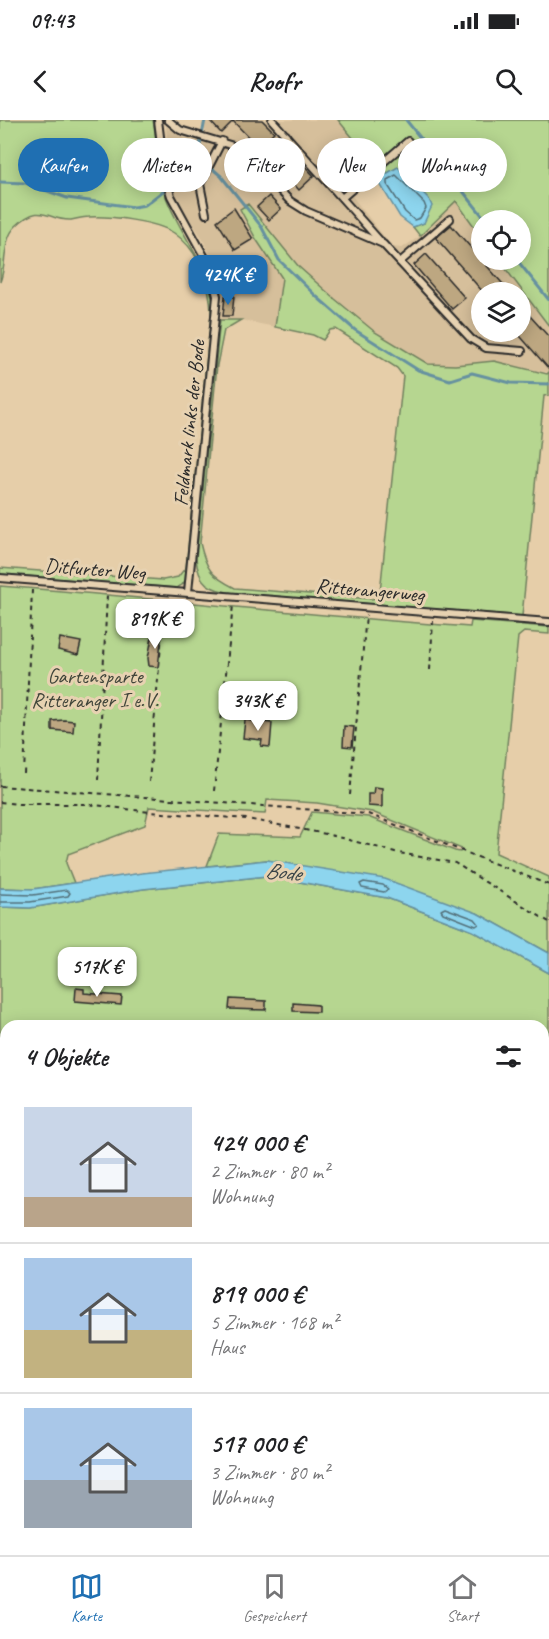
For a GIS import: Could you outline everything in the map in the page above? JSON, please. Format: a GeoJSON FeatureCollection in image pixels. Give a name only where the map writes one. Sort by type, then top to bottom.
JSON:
{"type":"FeatureCollection","features":[{"type":"Feature","properties":{"kind":"lane","name":"Feldmark links der Bode"},"geometry":{"type":"LineString","coordinates":[[158,120],[166,182],[171,196],[209,266],[217,296],[188,592]]}},
{"type":"Feature","properties":{"kind":"lane"},"geometry":{"type":"LineString","coordinates":[[168,120],[180,130],[222,141],[200,184],[206,214]]}},
{"type":"Feature","properties":{"kind":"lane"},"geometry":{"type":"LineString","coordinates":[[283,120],[275,123],[471,339],[486,348],[522,351]]}},
{"type":"Feature","properties":{"kind":"lane"},"geometry":{"type":"LineString","coordinates":[[283,138],[286,135]]}},
{"type":"Feature","properties":{"kind":"lane"},"geometry":{"type":"LineString","coordinates":[[343,197],[398,150]]}},
{"type":"Feature","properties":{"kind":"lane"},"geometry":{"type":"LineString","coordinates":[[281,192],[298,206],[383,244]]}},
{"type":"Feature","properties":{"kind":"lane"},"geometry":{"type":"LineString","coordinates":[[400,262],[450,219]]}},
{"type":"Feature","properties":{"kind":"lane","name":"Ditfurter Weg"},"geometry":{"type":"LineString","coordinates":[[0,578],[188,592]]}},
{"type":"Feature","properties":{"kind":"lane","name":"Ritterangerweg"},"geometry":{"type":"LineString","coordinates":[[188,592],[549,622]]}},
{"type":"Feature","properties":{"kind":"path"},"geometry":{"type":"LineString","coordinates":[[24,774],[33,581]]}},
{"type":"Feature","properties":{"kind":"path"},"geometry":{"type":"LineString","coordinates":[[98,780],[107,586]]}},
{"type":"Feature","properties":{"kind":"path"},"geometry":{"type":"LineString","coordinates":[[148,782],[166,590]]}},
{"type":"Feature","properties":{"kind":"path"},"geometry":{"type":"LineString","coordinates":[[214,791],[234,596]]}},
{"type":"Feature","properties":{"kind":"path"},"geometry":{"type":"LineString","coordinates":[[350,795],[367,607]]}},
{"type":"Feature","properties":{"kind":"path"},"geometry":{"type":"LineString","coordinates":[[430,670],[434,612]]}},
{"type":"Feature","properties":{"kind":"path"},"geometry":{"type":"LineString","coordinates":[[0,786],[368,814],[549,885]]}},
{"type":"Feature","properties":{"kind":"path"},"geometry":{"type":"LineString","coordinates":[[0,802],[87,804],[150,812],[247,819],[326,834],[399,854],[455,863],[549,922]]}},
{"type":"Feature","properties":{"kind":"shaded area"},"geometry":{"type":"Polygon","coordinates":[[[204,120],[338,120],[353,138],[317,138],[317,192],[357,192],[352,196],[392,247],[402,248],[420,236],[456,201],[471,222],[471,270],[507,270],[516,282],[471,282],[471,342],[531,342],[531,302],[549,326],[549,372],[428,364],[375,332],[299,267],[248,204],[240,209],[256,239],[282,278],[275,327],[241,320],[220,320],[221,286],[215,264],[201,236],[173,192],[212,192],[212,138],[207,138],[208,135],[202,125],[204,120]]]}},
{"type":"Feature","properties":{"kind":"shaded area"},"geometry":{"type":"Polygon","coordinates":[[[166,126],[183,138],[167,138],[166,126]]]}},
{"type":"Feature","properties":{"kind":"green space"},"geometry":{"type":"Polygon","coordinates":[[[0,120],[153,120],[155,138],[121,138],[121,192],[164,192],[172,212],[208,281],[214,312],[187,578],[182,585],[176,588],[0,574],[0,568],[163,580],[178,577],[186,567],[211,313],[205,279],[190,248],[174,233],[156,225],[120,218],[84,217],[63,220],[38,213],[25,219],[12,231],[0,282],[0,120]]]}},
{"type":"Feature","properties":{"kind":"green space"},"geometry":{"type":"Polygon","coordinates":[[[338,120],[549,120],[549,326],[531,302],[531,282],[516,282],[507,270],[531,270],[531,210],[471,210],[471,222],[456,201],[420,236],[413,227],[424,223],[410,192],[507,192],[507,138],[398,138],[398,168],[386,174],[386,138],[353,138],[338,120]]]}},
{"type":"Feature","properties":{"kind":"green space"},"geometry":{"type":"Polygon","coordinates":[[[248,204],[299,267],[335,299],[375,332],[428,364],[455,365],[494,361],[547,374],[549,372],[549,395],[544,396],[522,616],[234,593],[212,587],[199,574],[196,558],[220,320],[241,320],[224,330],[217,365],[200,543],[207,566],[220,580],[235,588],[372,599],[378,597],[380,592],[403,376],[397,368],[336,329],[330,330],[323,340],[313,335],[275,327],[282,278],[256,239],[240,209],[248,204]]]}},
{"type":"Feature","properties":{"kind":"green space","name":"Gartensparte Ritteranger I e.V."},"geometry":{"type":"Polygon","coordinates":[[[0,586],[470,627],[471,621],[549,627],[549,634],[524,632],[518,637],[496,853],[549,877],[549,953],[477,913],[267,860],[207,866],[219,834],[300,837],[312,812],[368,817],[455,851],[460,852],[462,849],[372,812],[317,803],[267,800],[265,814],[149,807],[145,825],[68,854],[66,863],[74,883],[33,889],[0,888],[0,586]]]}},
{"type":"Feature","properties":{"kind":"green space"},"geometry":{"type":"Polygon","coordinates":[[[267,876],[387,898],[473,931],[549,973],[549,1020],[0,1020],[0,907],[30,908],[143,889],[267,876]]]}},
{"type":"Feature","properties":{"kind":"water"},"geometry":{"type":"Polygon","coordinates":[[[398,167],[398,192],[422,192],[429,199],[432,206],[424,223],[413,227],[400,217],[385,192],[386,174],[398,167]]]}},
{"type":"Feature","properties":{"kind":"water","name":"Bode"},"geometry":{"type":"Polygon","coordinates":[[[267,860],[385,879],[477,913],[549,953],[549,973],[473,931],[387,898],[267,876],[143,889],[30,908],[0,907],[0,888],[33,889],[142,873],[267,860]]]}},
{"type":"Feature","properties":{"kind":"building"},"geometry":{"type":"Polygon","coordinates":[[[209,120],[262,120],[274,132],[268,138],[249,138],[233,121],[221,133],[209,120]]]}},
{"type":"Feature","properties":{"kind":"building"},"geometry":{"type":"Polygon","coordinates":[[[305,166],[314,176],[305,184],[305,166]]]}},
{"type":"Feature","properties":{"kind":"building"},"geometry":{"type":"Polygon","coordinates":[[[269,196],[281,209],[269,220],[257,207],[269,196]]]}},
{"type":"Feature","properties":{"kind":"building"},"geometry":{"type":"Polygon","coordinates":[[[234,208],[253,239],[235,250],[217,221],[234,208]]]}},
{"type":"Feature","properties":{"kind":"building"},"geometry":{"type":"Polygon","coordinates":[[[451,225],[471,248],[471,270],[491,270],[501,282],[474,282],[436,238],[451,225]]]}},
{"type":"Feature","properties":{"kind":"building"},"geometry":{"type":"Polygon","coordinates":[[[426,254],[465,298],[452,309],[414,265],[426,254]]]}},
{"type":"Feature","properties":{"kind":"building"},"geometry":{"type":"Polygon","coordinates":[[[225,296],[234,296],[232,316],[223,316],[225,296]]]}},
{"type":"Feature","properties":{"kind":"building"},"geometry":{"type":"Polygon","coordinates":[[[531,317],[549,337],[549,369],[525,342],[531,342],[531,317]]]}},
{"type":"Feature","properties":{"kind":"building"},"geometry":{"type":"Polygon","coordinates":[[[153,632],[162,633],[158,667],[149,666],[148,658],[153,632]]]}},
{"type":"Feature","properties":{"kind":"building"},"geometry":{"type":"Polygon","coordinates":[[[60,638],[81,642],[78,655],[58,650],[60,638]]]}},
{"type":"Feature","properties":{"kind":"building"},"geometry":{"type":"Polygon","coordinates":[[[245,720],[272,723],[270,747],[261,746],[262,740],[243,738],[245,720]]]}},
{"type":"Feature","properties":{"kind":"building"},"geometry":{"type":"Polygon","coordinates":[[[52,721],[74,721],[73,732],[52,730],[52,721]]]}},
{"type":"Feature","properties":{"kind":"building"},"geometry":{"type":"Polygon","coordinates":[[[344,726],[354,727],[352,747],[343,746],[344,726]]]}},
{"type":"Feature","properties":{"kind":"building"},"geometry":{"type":"Polygon","coordinates":[[[374,787],[382,788],[382,807],[368,806],[368,794],[373,794],[374,787]]]}},
{"type":"Feature","properties":{"kind":"building"},"geometry":{"type":"Polygon","coordinates":[[[76,988],[84,989],[84,993],[122,996],[121,1005],[75,1001],[76,988]]]}},
{"type":"Feature","properties":{"kind":"building"},"geometry":{"type":"Polygon","coordinates":[[[230,999],[266,1001],[266,1010],[229,1009],[230,999]]]}},
{"type":"Feature","properties":{"kind":"building"},"geometry":{"type":"Polygon","coordinates":[[[293,1003],[318,1005],[318,1012],[293,1011],[293,1003]]]}},
{"type":"Feature","properties":{"kind":"waterway"},"geometry":{"type":"LineString","coordinates":[[201,138],[205,120]]}},
{"type":"Feature","properties":{"kind":"waterway"},"geometry":{"type":"LineString","coordinates":[[406,120],[478,210]]}},
{"type":"Feature","properties":{"kind":"waterway"},"geometry":{"type":"LineString","coordinates":[[0,182],[25,183],[67,198],[134,207],[145,205],[194,167],[201,163],[207,164],[221,176],[261,226],[279,260],[355,330],[418,370],[450,380],[472,373],[511,383],[549,384]]}},
{"type":"Feature","properties":{"kind":"waterway"},"geometry":{"type":"LineString","coordinates":[[525,270],[549,300]]}}]}
